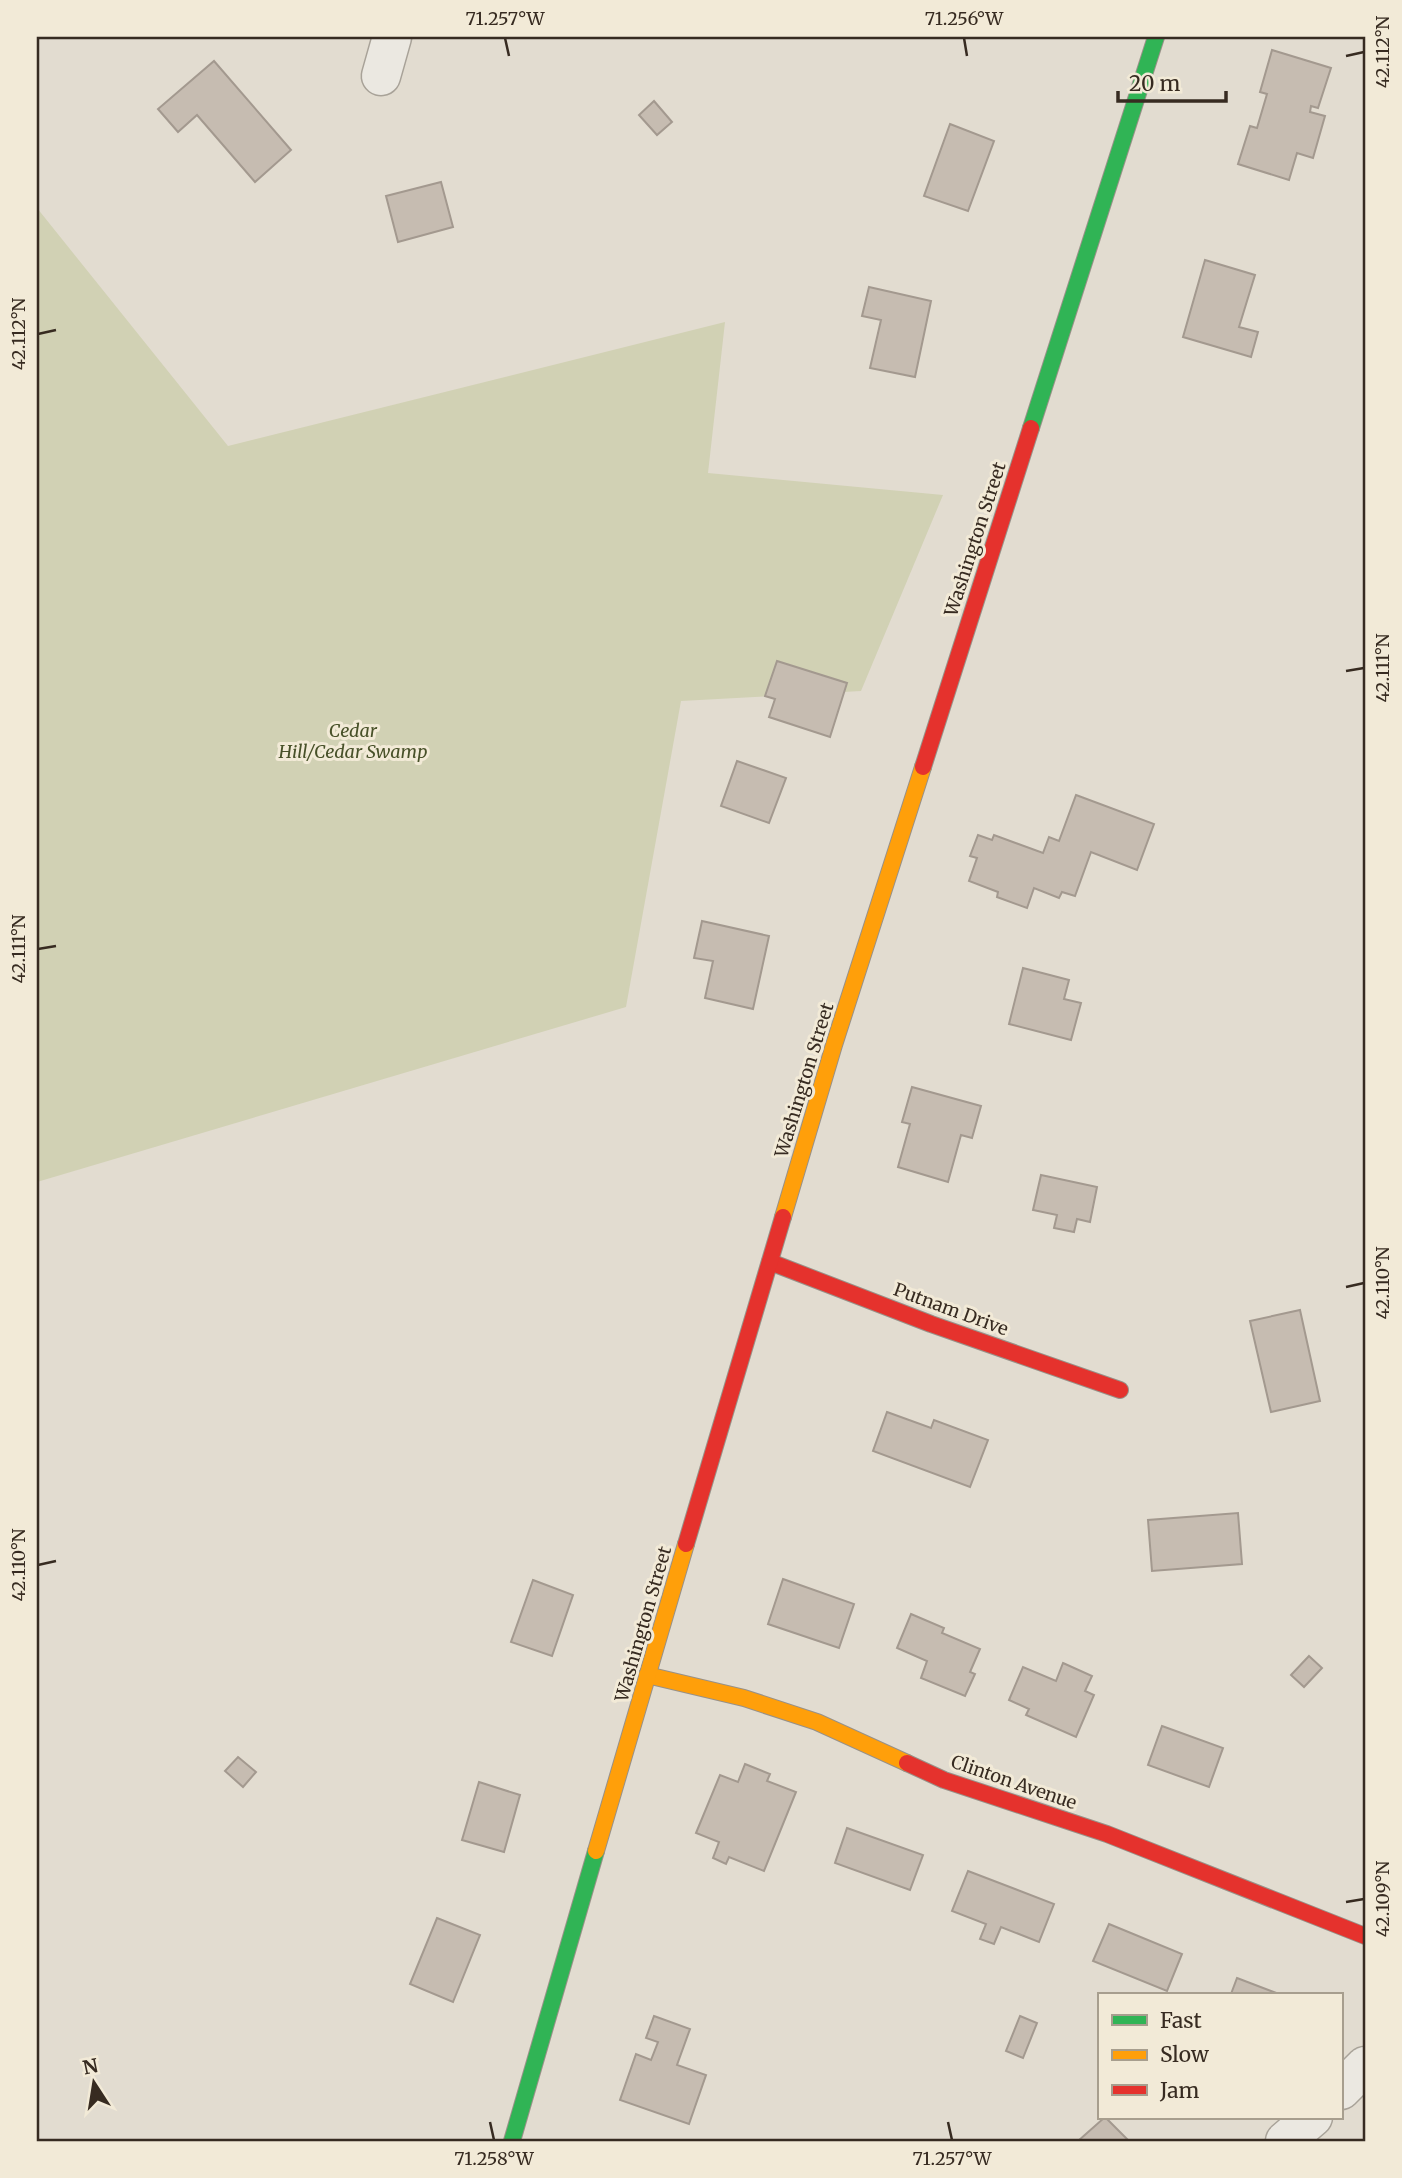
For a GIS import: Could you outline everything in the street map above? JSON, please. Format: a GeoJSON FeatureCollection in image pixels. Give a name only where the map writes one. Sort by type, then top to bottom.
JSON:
{"type":"FeatureCollection","features":[{"type":"Feature","properties":{"kind":"main road","name":"Washington Street"},"geometry":{"type":"LineString","coordinates":[[512,2141],[834,1045],[1156,37]]}},
{"type":"Feature","properties":{"kind":"main road","name":"Putnam Drive"},"geometry":{"type":"LineString","coordinates":[[770,1262],[931,1324],[1120,1390]]}},
{"type":"Feature","properties":{"kind":"main road","name":"Clinton Avenue"},"geometry":{"type":"LineString","coordinates":[[647,1675],[744,1698],[817,1722],[944,1780],[1107,1834],[1365,1936]]}},
{"type":"Feature","properties":{"kind":"street"},"geometry":{"type":"LineString","coordinates":[[381,76],[392,37]]}},
{"type":"Feature","properties":{"kind":"street"},"geometry":{"type":"LineString","coordinates":[[1342,2089],[1365,2066]]}},
{"type":"Feature","properties":{"kind":"street"},"geometry":{"type":"LineString","coordinates":[[1285,2141],[1312,2118]]}},
{"type":"Feature","properties":{"kind":"green space","name":"Cedar Hill/Cedar Swamp"},"geometry":{"type":"Polygon","coordinates":[[[37,208],[228,446],[725,322],[708,473],[943,495],[861,691],[681,701],[626,1007],[37,1182],[37,208]]]}},
{"type":"Feature","properties":{"kind":"building"},"geometry":{"type":"Polygon","coordinates":[[[1272,50],[1331,68],[1318,108],[1311,106],[1310,112],[1325,116],[1313,158],[1297,153],[1289,180],[1238,164],[1250,126],[1257,128],[1267,94],[1260,92],[1272,50]]]}},
{"type":"Feature","properties":{"kind":"building"},"geometry":{"type":"Polygon","coordinates":[[[214,61],[291,150],[255,182],[197,115],[178,132],[158,109],[214,61]]]}},
{"type":"Feature","properties":{"kind":"building"},"geometry":{"type":"Polygon","coordinates":[[[654,101],[672,122],[657,135],[639,115],[654,101]]]}},
{"type":"Feature","properties":{"kind":"building"},"geometry":{"type":"Polygon","coordinates":[[[950,124],[994,141],[968,211],[924,196],[950,124]]]}},
{"type":"Feature","properties":{"kind":"building"},"geometry":{"type":"Polygon","coordinates":[[[441,182],[453,227],[398,242],[386,196],[441,182]]]}},
{"type":"Feature","properties":{"kind":"building"},"geometry":{"type":"Polygon","coordinates":[[[1205,260],[1255,275],[1239,327],[1258,332],[1251,357],[1183,337],[1205,260]]]}},
{"type":"Feature","properties":{"kind":"building"},"geometry":{"type":"Polygon","coordinates":[[[869,287],[931,301],[915,377],[870,368],[881,320],[862,316],[869,287]]]}},
{"type":"Feature","properties":{"kind":"building"},"geometry":{"type":"Polygon","coordinates":[[[777,661],[847,683],[830,737],[769,717],[775,699],[765,696],[777,661]]]}},
{"type":"Feature","properties":{"kind":"building"},"geometry":{"type":"Polygon","coordinates":[[[737,761],[786,778],[769,823],[721,806],[737,761]]]}},
{"type":"Feature","properties":{"kind":"building"},"geometry":{"type":"Polygon","coordinates":[[[1076,795],[1154,824],[1137,870],[1091,852],[1075,896],[1062,892],[1059,898],[1034,888],[1027,908],[997,897],[998,892],[969,881],[977,858],[970,856],[978,835],[992,840],[994,835],[1043,853],[1049,837],[1059,841],[1076,795]]]}},
{"type":"Feature","properties":{"kind":"building"},"geometry":{"type":"Polygon","coordinates":[[[702,921],[769,936],[753,1009],[705,998],[713,961],[694,958],[702,921]]]}},
{"type":"Feature","properties":{"kind":"building"},"geometry":{"type":"Polygon","coordinates":[[[1023,968],[1069,980],[1064,999],[1081,1003],[1071,1040],[1009,1024],[1023,968]]]}},
{"type":"Feature","properties":{"kind":"building"},"geometry":{"type":"Polygon","coordinates":[[[912,1087],[981,1106],[972,1138],[961,1135],[948,1182],[898,1167],[910,1124],[902,1122],[912,1087]]]}},
{"type":"Feature","properties":{"kind":"building"},"geometry":{"type":"Polygon","coordinates":[[[1041,1175],[1097,1187],[1090,1222],[1077,1219],[1074,1232],[1054,1228],[1057,1215],[1033,1210],[1041,1175]]]}},
{"type":"Feature","properties":{"kind":"building"},"geometry":{"type":"Polygon","coordinates":[[[1300,1310],[1320,1401],[1271,1412],[1250,1321],[1300,1310]]]}},
{"type":"Feature","properties":{"kind":"building"},"geometry":{"type":"Polygon","coordinates":[[[887,1412],[931,1428],[934,1420],[988,1440],[970,1487],[873,1451],[887,1412]]]}},
{"type":"Feature","properties":{"kind":"building"},"geometry":{"type":"Polygon","coordinates":[[[1238,1513],[1242,1564],[1152,1571],[1148,1520],[1238,1513]]]}},
{"type":"Feature","properties":{"kind":"building"},"geometry":{"type":"Polygon","coordinates":[[[783,1579],[854,1604],[839,1648],[768,1624],[783,1579]]]}},
{"type":"Feature","properties":{"kind":"building"},"geometry":{"type":"Polygon","coordinates":[[[533,1580],[573,1595],[552,1656],[511,1642],[533,1580]]]}},
{"type":"Feature","properties":{"kind":"building"},"geometry":{"type":"Polygon","coordinates":[[[911,1614],[944,1628],[942,1633],[980,1649],[970,1672],[975,1674],[965,1696],[921,1678],[927,1661],[897,1648],[911,1614]]]}},
{"type":"Feature","properties":{"kind":"building"},"geometry":{"type":"Polygon","coordinates":[[[1309,1656],[1322,1668],[1304,1687],[1291,1675],[1309,1656]]]}},
{"type":"Feature","properties":{"kind":"building"},"geometry":{"type":"Polygon","coordinates":[[[1063,1663],[1092,1676],[1085,1691],[1094,1695],[1076,1737],[1026,1715],[1029,1709],[1009,1700],[1023,1667],[1056,1681],[1063,1663]]]}},
{"type":"Feature","properties":{"kind":"building"},"geometry":{"type":"Polygon","coordinates":[[[1162,1726],[1223,1748],[1209,1787],[1148,1765],[1162,1726]]]}},
{"type":"Feature","properties":{"kind":"building"},"geometry":{"type":"Polygon","coordinates":[[[238,1757],[256,1772],[243,1787],[225,1771],[238,1757]]]}},
{"type":"Feature","properties":{"kind":"building"},"geometry":{"type":"Polygon","coordinates":[[[745,1764],[770,1774],[767,1781],[796,1792],[764,1871],[729,1857],[726,1864],[713,1858],[719,1842],[696,1833],[720,1775],[738,1782],[745,1764]]]}},
{"type":"Feature","properties":{"kind":"building"},"geometry":{"type":"Polygon","coordinates":[[[479,1782],[520,1795],[504,1852],[462,1840],[479,1782]]]}},
{"type":"Feature","properties":{"kind":"building"},"geometry":{"type":"Polygon","coordinates":[[[847,1828],[923,1855],[910,1890],[835,1863],[847,1828]]]}},
{"type":"Feature","properties":{"kind":"building"},"geometry":{"type":"Polygon","coordinates":[[[968,1871],[1054,1904],[1039,1942],[1001,1927],[994,1944],[980,1939],[986,1924],[952,1911],[968,1871]]]}},
{"type":"Feature","properties":{"kind":"building"},"geometry":{"type":"Polygon","coordinates":[[[437,1918],[480,1935],[453,2002],[410,1984],[437,1918]]]}},
{"type":"Feature","properties":{"kind":"building"},"geometry":{"type":"Polygon","coordinates":[[[1109,1924],[1182,1954],[1167,1991],[1093,1961],[1109,1924]]]}},
{"type":"Feature","properties":{"kind":"building"},"geometry":{"type":"Polygon","coordinates":[[[1237,1978],[1276,1993],[1231,1993],[1237,1978]]]}},
{"type":"Feature","properties":{"kind":"building"},"geometry":{"type":"Polygon","coordinates":[[[654,2016],[690,2029],[677,2065],[706,2075],[689,2124],[620,2100],[636,2054],[651,2060],[658,2042],[646,2038],[654,2016]]]}},
{"type":"Feature","properties":{"kind":"building"},"geometry":{"type":"Polygon","coordinates":[[[1020,2016],[1037,2023],[1023,2058],[1006,2051],[1020,2016]]]}},
{"type":"Feature","properties":{"kind":"building"},"geometry":{"type":"Polygon","coordinates":[[[1106,2118],[1129,2141],[1078,2141],[1106,2118]]]}},
{"type":"Feature","properties":{"kind":"traffic: fast"},"geometry":{"type":"LineString","coordinates":[[1031,428],[1156,37]]}},
{"type":"Feature","properties":{"kind":"traffic: fast"},"geometry":{"type":"LineString","coordinates":[[512,2141],[596,1851]]}},
{"type":"Feature","properties":{"kind":"traffic: slow"},"geometry":{"type":"LineString","coordinates":[[783,1217],[834,1045],[923,767]]}},
{"type":"Feature","properties":{"kind":"traffic: slow"},"geometry":{"type":"LineString","coordinates":[[596,1851],[686,1544]]}},
{"type":"Feature","properties":{"kind":"traffic: slow"},"geometry":{"type":"LineString","coordinates":[[647,1675],[744,1698],[817,1722],[907,1763]]}},
{"type":"Feature","properties":{"kind":"traffic: jam"},"geometry":{"type":"LineString","coordinates":[[923,767],[1031,428]]}},
{"type":"Feature","properties":{"kind":"traffic: jam"},"geometry":{"type":"LineString","coordinates":[[686,1544],[783,1217]]}},
{"type":"Feature","properties":{"kind":"traffic: jam"},"geometry":{"type":"LineString","coordinates":[[770,1262],[931,1324],[1120,1390]]}},
{"type":"Feature","properties":{"kind":"traffic: jam"},"geometry":{"type":"LineString","coordinates":[[907,1763],[944,1780],[1107,1834],[1365,1936]]}}]}
